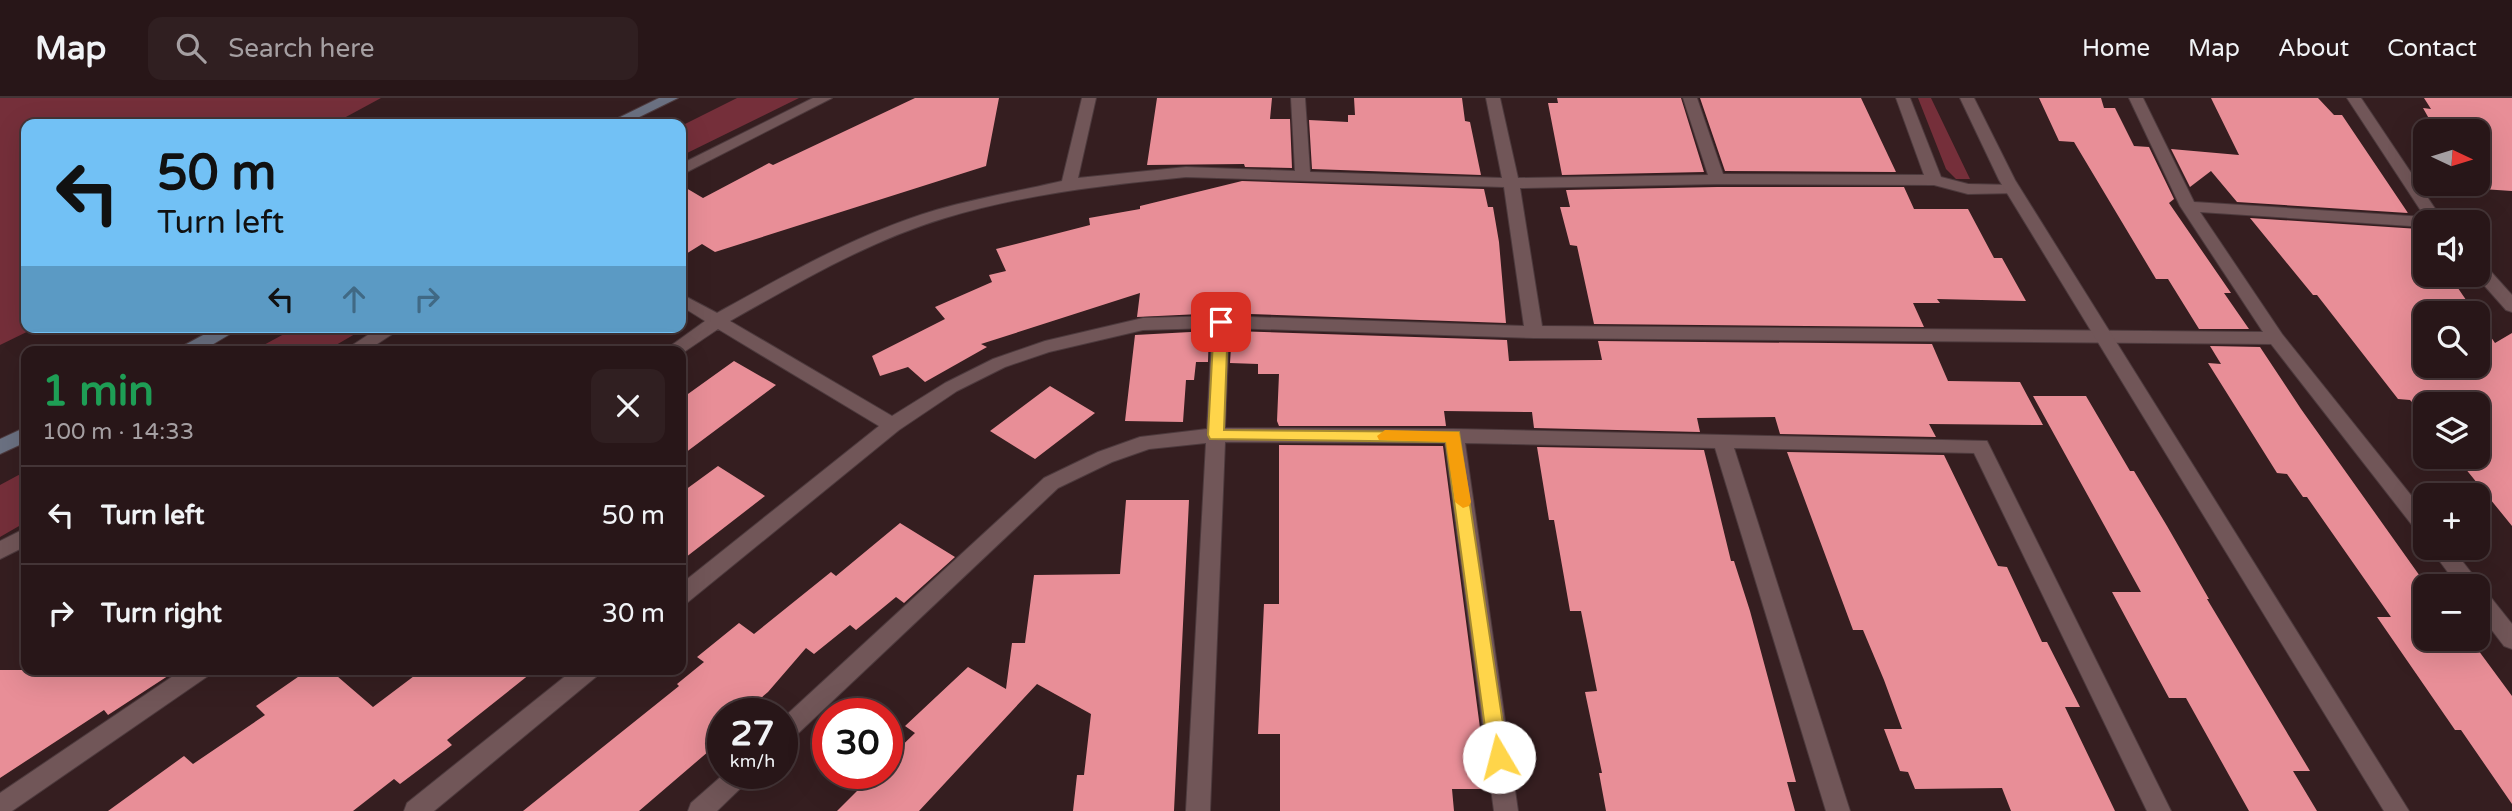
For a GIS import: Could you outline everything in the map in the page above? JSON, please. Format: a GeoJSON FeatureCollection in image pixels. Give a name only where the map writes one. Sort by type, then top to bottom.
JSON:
{"type":"FeatureCollection","features":[{"type":"Feature","properties":{"kind":"main road"},"geometry":{"type":"LineString","coordinates":[[624,119],[671,98]]}},
{"type":"Feature","properties":{"kind":"main road"},"geometry":{"type":"LineString","coordinates":[[197,346],[221,333]]}},
{"type":"Feature","properties":{"kind":"main road"},"geometry":{"type":"LineString","coordinates":[[0,447],[21,436]]}},
{"type":"Feature","properties":{"kind":"street"},"geometry":{"type":"LineString","coordinates":[[686,167],[778,119],[825,98]]}},
{"type":"Feature","properties":{"kind":"street"},"geometry":{"type":"LineString","coordinates":[[1069,184],[1089,98]]}},
{"type":"Feature","properties":{"kind":"street"},"geometry":{"type":"LineString","coordinates":[[1298,98],[1303,176]]}},
{"type":"Feature","properties":{"kind":"street"},"geometry":{"type":"LineString","coordinates":[[1493,98],[1511,183],[1534,332]]}},
{"type":"Feature","properties":{"kind":"street"},"geometry":{"type":"LineString","coordinates":[[1690,98],[1717,179]]}},
{"type":"Feature","properties":{"kind":"street"},"geometry":{"type":"LineString","coordinates":[[1903,98],[1934,180]]}},
{"type":"Feature","properties":{"kind":"street"},"geometry":{"type":"LineString","coordinates":[[1967,98],[2013,190],[2397,811]]}},
{"type":"Feature","properties":{"kind":"street"},"geometry":{"type":"LineString","coordinates":[[2136,98],[2188,206],[2276,338],[2413,512]]}},
{"type":"Feature","properties":{"kind":"street"},"geometry":{"type":"LineString","coordinates":[[2354,98],[2428,210]]}},
{"type":"Feature","properties":{"kind":"street"},"geometry":{"type":"LineString","coordinates":[[680,346],[718,320],[815,266],[880,237],[940,214],[1069,184],[1186,172],[1511,183],[1717,179],[1934,180],[1968,189],[2013,190]]}},
{"type":"Feature","properties":{"kind":"street"},"geometry":{"type":"LineString","coordinates":[[2188,206],[2413,221]]}},
{"type":"Feature","properties":{"kind":"street"},"geometry":{"type":"LineString","coordinates":[[2490,281],[2512,306]]}},
{"type":"Feature","properties":{"kind":"street"},"geometry":{"type":"LineString","coordinates":[[686,302],[892,425]]}},
{"type":"Feature","properties":{"kind":"street"},"geometry":{"type":"LineString","coordinates":[[686,592],[892,425],[951,387],[999,363],[1045,347],[1143,324],[1221,322],[1534,332],[2276,338]]}},
{"type":"Feature","properties":{"kind":"street"},"geometry":{"type":"LineString","coordinates":[[1198,811],[1221,322]]}},
{"type":"Feature","properties":{"kind":"street"},"geometry":{"type":"LineString","coordinates":[[361,346],[384,333]]}},
{"type":"Feature","properties":{"kind":"street"},"geometry":{"type":"LineString","coordinates":[[798,719],[1051,483],[1105,457],[1147,442],[1216,435],[1454,436],[1980,446],[2160,811]]}},
{"type":"Feature","properties":{"kind":"street"},"geometry":{"type":"LineString","coordinates":[[1454,436],[1506,811]]}},
{"type":"Feature","properties":{"kind":"street"},"geometry":{"type":"LineString","coordinates":[[1723,442],[1838,811]]}},
{"type":"Feature","properties":{"kind":"street"},"geometry":{"type":"LineString","coordinates":[[0,551],[21,539]]}},
{"type":"Feature","properties":{"kind":"street"},"geometry":{"type":"LineString","coordinates":[[2449,560],[2461,574]]}},
{"type":"Feature","properties":{"kind":"street"},"geometry":{"type":"LineString","coordinates":[[2490,612],[2512,640]]}},
{"type":"Feature","properties":{"kind":"street"},"geometry":{"type":"LineString","coordinates":[[0,806],[193,675]]}},
{"type":"Feature","properties":{"kind":"street"},"geometry":{"type":"LineString","coordinates":[[416,811],[583,675]]}},
{"type":"Feature","properties":{"kind":"street"},"geometry":{"type":"LineString","coordinates":[[710,808],[727,789]]}},
{"type":"Feature","properties":{"kind":"shaded area"},"geometry":{"type":"Polygon","coordinates":[[[0,98],[381,98],[342,119],[21,119],[21,333],[25,333],[0,345],[0,98]]]}},
{"type":"Feature","properties":{"kind":"shaded area"},"geometry":{"type":"Polygon","coordinates":[[[737,98],[799,98],[686,154],[686,124],[737,98]]]}},
{"type":"Feature","properties":{"kind":"shaded area"},"geometry":{"type":"Polygon","coordinates":[[[1918,98],[1931,98],[1970,179],[1956,179],[1946,169],[1918,98]]]}},
{"type":"Feature","properties":{"kind":"shaded area"},"geometry":{"type":"Polygon","coordinates":[[[286,333],[357,333],[334,346],[262,346],[286,333]]]}},
{"type":"Feature","properties":{"kind":"shaded area"},"geometry":{"type":"Polygon","coordinates":[[[21,474],[21,525],[0,537],[0,485],[21,474]]]}},
{"type":"Feature","properties":{"kind":"building"},"geometry":{"type":"Polygon","coordinates":[[[915,98],[999,98],[986,166],[715,252],[702,244],[686,254],[686,188],[703,198],[769,163],[773,165],[915,98]]]}},
{"type":"Feature","properties":{"kind":"building"},"geometry":{"type":"Polygon","coordinates":[[[1157,98],[1272,98],[1270,119],[1290,119],[1292,168],[1245,167],[1244,164],[1147,165],[1157,98]]]}},
{"type":"Feature","properties":{"kind":"building"},"geometry":{"type":"Polygon","coordinates":[[[1354,98],[1462,98],[1465,121],[1470,122],[1481,175],[1312,169],[1309,120],[1348,122],[1348,115],[1355,115],[1354,98]]]}},
{"type":"Feature","properties":{"kind":"building"},"geometry":{"type":"Polygon","coordinates":[[[1557,98],[1681,98],[1704,172],[1562,175],[1548,103],[1558,103],[1557,98]]]}},
{"type":"Feature","properties":{"kind":"building"},"geometry":{"type":"Polygon","coordinates":[[[1700,98],[1861,98],[1896,172],[1725,171],[1700,98]]]}},
{"type":"Feature","properties":{"kind":"building"},"geometry":{"type":"Polygon","coordinates":[[[2039,98],[2101,98],[2104,108],[2115,108],[2134,146],[2149,147],[2174,199],[2169,203],[2231,293],[2224,293],[2249,329],[2199,329],[2168,279],[2156,279],[2074,142],[2059,141],[2039,98]]]}},
{"type":"Feature","properties":{"kind":"building"},"geometry":{"type":"Polygon","coordinates":[[[2211,98],[2318,98],[2334,115],[2342,115],[2408,213],[2237,202],[2211,171],[2190,187],[2171,149],[2239,155],[2211,98]]]}},
{"type":"Feature","properties":{"kind":"building"},"geometry":{"type":"Polygon","coordinates":[[[2424,98],[2512,98],[2512,191],[2490,190],[2490,119],[2429,119],[2423,108],[2431,109],[2424,98]]]}},
{"type":"Feature","properties":{"kind":"building"},"geometry":{"type":"Polygon","coordinates":[[[1242,181],[1484,189],[1488,207],[1493,207],[1499,242],[1506,323],[1221,313],[1137,317],[1140,293],[981,344],[987,347],[925,382],[908,367],[880,376],[872,356],[945,319],[935,307],[992,282],[989,275],[1006,271],[996,249],[1090,225],[1089,218],[1140,209],[1140,206],[1242,181]]]}},
{"type":"Feature","properties":{"kind":"building"},"geometry":{"type":"Polygon","coordinates":[[[1904,187],[1914,209],[1968,209],[1994,258],[2002,258],[2026,301],[1937,299],[1940,303],[1913,303],[1924,327],[1594,324],[1577,246],[1570,245],[1560,207],[1570,207],[1566,190],[1904,187]]]}},
{"type":"Feature","properties":{"kind":"building"},"geometry":{"type":"Polygon","coordinates":[[[2250,218],[2413,229],[2413,287],[2457,287],[2467,301],[2413,301],[2413,378],[2490,378],[2490,336],[2495,343],[2512,333],[2512,526],[2490,499],[2490,483],[2477,483],[2466,469],[2490,469],[2490,392],[2413,392],[2413,403],[2410,400],[2398,399],[2317,295],[2313,295],[2250,218]]]}},
{"type":"Feature","properties":{"kind":"building"},"geometry":{"type":"Polygon","coordinates":[[[1209,331],[1208,362],[1196,362],[1194,380],[1186,380],[1183,422],[1125,421],[1135,335],[1209,331]]]}},
{"type":"Feature","properties":{"kind":"building"},"geometry":{"type":"Polygon","coordinates":[[[1232,331],[1507,340],[1509,361],[1602,360],[1598,341],[1932,344],[1948,381],[2020,382],[2043,425],[1929,424],[1936,437],[1780,434],[1775,417],[1697,418],[1700,432],[1534,428],[1532,412],[1444,411],[1446,426],[1279,426],[1279,374],[1258,374],[1258,364],[1230,363],[1232,331]]]}},
{"type":"Feature","properties":{"kind":"building"},"geometry":{"type":"Polygon","coordinates":[[[2210,346],[2260,347],[2418,574],[2413,574],[2413,651],[2479,651],[2512,696],[2512,804],[2461,730],[2455,730],[2377,617],[2391,617],[2307,497],[2303,497],[2287,474],[2277,473],[2208,363],[2221,364],[2210,346]]]}},
{"type":"Feature","properties":{"kind":"building"},"geometry":{"type":"Polygon","coordinates":[[[734,361],[776,385],[686,452],[686,395],[734,361]]]}},
{"type":"Feature","properties":{"kind":"building"},"geometry":{"type":"Polygon","coordinates":[[[1050,386],[1095,413],[1035,459],[990,431],[1050,386]]]}},
{"type":"Feature","properties":{"kind":"building"},"geometry":{"type":"Polygon","coordinates":[[[2033,396],[2086,396],[2130,471],[2134,471],[2167,526],[2207,599],[2310,771],[2293,771],[2317,811],[2249,811],[2186,698],[2169,698],[2112,592],[2141,592],[2033,396]]]}},
{"type":"Feature","properties":{"kind":"building"},"geometry":{"type":"Polygon","coordinates":[[[1279,445],[1443,446],[1488,789],[1452,789],[1454,811],[1280,811],[1280,734],[1258,734],[1264,604],[1279,604],[1279,445]]]}},
{"type":"Feature","properties":{"kind":"building"},"geometry":{"type":"Polygon","coordinates":[[[1537,447],[1704,450],[1731,561],[1734,561],[1750,611],[1796,782],[1787,782],[1795,811],[1606,811],[1599,773],[1602,773],[1585,692],[1597,691],[1581,611],[1570,611],[1554,520],[1549,520],[1537,447]]]}},
{"type":"Feature","properties":{"kind":"building"},"geometry":{"type":"Polygon","coordinates":[[[1787,452],[1944,455],[1998,566],[2007,567],[2042,642],[2047,642],[2080,707],[2065,707],[2115,811],[2011,811],[2002,788],[1915,789],[1908,772],[1900,771],[1884,729],[1902,729],[1884,680],[1863,630],[1853,630],[1787,452]]]}},
{"type":"Feature","properties":{"kind":"building"},"geometry":{"type":"Polygon","coordinates":[[[718,466],[765,496],[686,557],[686,489],[718,466]]]}},
{"type":"Feature","properties":{"kind":"building"},"geometry":{"type":"Polygon","coordinates":[[[1126,500],[1189,500],[1174,811],[1073,811],[1077,775],[1084,775],[1091,714],[1037,684],[919,811],[837,811],[859,789],[903,789],[903,745],[915,733],[905,726],[968,667],[1006,689],[1012,643],[1025,643],[1034,575],[1120,574],[1126,500]]]}},
{"type":"Feature","properties":{"kind":"building"},"geometry":{"type":"Polygon","coordinates":[[[900,523],[955,557],[904,603],[896,597],[856,630],[850,625],[814,654],[806,648],[761,698],[707,698],[707,753],[639,811],[523,811],[679,686],[677,684],[704,662],[697,657],[739,623],[754,634],[831,572],[836,576],[900,523]]]}},
{"type":"Feature","properties":{"kind":"building"},"geometry":{"type":"Polygon","coordinates":[[[0,670],[21,670],[21,675],[169,675],[108,715],[104,710],[0,778],[0,670]]]}},
{"type":"Feature","properties":{"kind":"building"},"geometry":{"type":"Polygon","coordinates":[[[301,675],[336,675],[373,707],[415,675],[529,675],[447,740],[452,745],[400,784],[394,779],[353,811],[108,811],[184,756],[193,764],[265,715],[256,706],[301,675]]]}},
{"type":"Feature","properties":{"kind":"slow traffic"},"geometry":{"type":"LineString","coordinates":[[1385,436],[1454,436],[1463,502]]}},
{"type":"Feature","properties":{"kind":"route"},"geometry":{"type":"LineString","coordinates":[[1221,322],[1216,435],[1454,436],[1499,757]]}}]}
